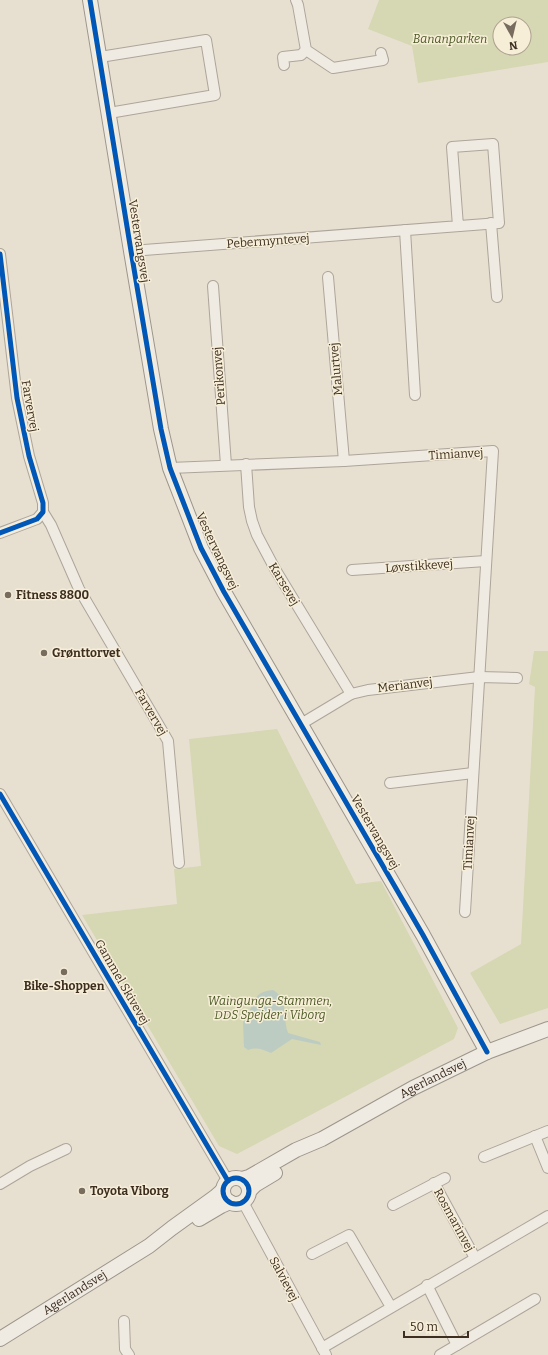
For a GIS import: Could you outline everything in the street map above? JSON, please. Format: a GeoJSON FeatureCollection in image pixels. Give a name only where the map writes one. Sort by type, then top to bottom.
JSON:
{"type":"FeatureCollection","features":[{"type":"Feature","properties":{"kind":"street","name":"Vestervangsvej"},"geometry":{"type":"LineString","coordinates":[[90,0],[161,429],[170,468],[201,548],[224,592],[423,935],[487,1052]]}},
{"type":"Feature","properties":{"kind":"street"},"geometry":{"type":"LineString","coordinates":[[296,0],[306,50],[333,68],[383,60],[381,53]]}},
{"type":"Feature","properties":{"kind":"street"},"geometry":{"type":"LineString","coordinates":[[100,57],[206,40],[215,95],[108,112]]}},
{"type":"Feature","properties":{"kind":"street"},"geometry":{"type":"LineString","coordinates":[[284,65],[283,58],[301,55],[306,50]]}},
{"type":"Feature","properties":{"kind":"street"},"geometry":{"type":"LineString","coordinates":[[458,226],[452,147],[493,144],[499,223],[491,223],[497,297]]}},
{"type":"Feature","properties":{"kind":"street","name":"Pebermyntevej"},"geometry":{"type":"LineString","coordinates":[[131,251],[491,223]]}},
{"type":"Feature","properties":{"kind":"street"},"geometry":{"type":"LineString","coordinates":[[405,230],[415,395]]}},
{"type":"Feature","properties":{"kind":"street","name":"Farvervej"},"geometry":{"type":"LineString","coordinates":[[0,254],[17,398],[29,456],[43,503],[43,512],[51,525],[79,590],[168,741],[179,863]]}},
{"type":"Feature","properties":{"kind":"street","name":"Malurtvej"},"geometry":{"type":"LineString","coordinates":[[328,277],[344,461]]}},
{"type":"Feature","properties":{"kind":"street","name":"Perikonvej"},"geometry":{"type":"LineString","coordinates":[[212,286],[226,465]]}},
{"type":"Feature","properties":{"kind":"street","name":"Timianvej"},"geometry":{"type":"LineString","coordinates":[[170,468],[344,461],[493,452],[465,912]]}},
{"type":"Feature","properties":{"kind":"street","name":"Karsevej"},"geometry":{"type":"LineString","coordinates":[[246,464],[249,507],[257,535],[275,569],[351,694]]}},
{"type":"Feature","properties":{"kind":"street"},"geometry":{"type":"LineString","coordinates":[[0,533],[37,519],[43,512]]}},
{"type":"Feature","properties":{"kind":"street","name":"Løvstikkevej"},"geometry":{"type":"LineString","coordinates":[[352,570],[486,561]]}},
{"type":"Feature","properties":{"kind":"street","name":"Merianvej"},"geometry":{"type":"LineString","coordinates":[[301,724],[351,694],[368,690],[479,676],[517,678]]}},
{"type":"Feature","properties":{"kind":"street"},"geometry":{"type":"LineString","coordinates":[[390,783],[473,773]]}},
{"type":"Feature","properties":{"kind":"street","name":"Gammel Skivevej"},"geometry":{"type":"LineString","coordinates":[[0,794],[236,1191]]}},
{"type":"Feature","properties":{"kind":"street","name":"Agerlandsvej"},"geometry":{"type":"LineString","coordinates":[[0,1339],[149,1246],[215,1197],[236,1191],[250,1177],[296,1150],[322,1139],[413,1088],[487,1052],[548,1029]]}},
{"type":"Feature","properties":{"kind":"street"},"geometry":{"type":"LineString","coordinates":[[484,1158],[548,1131]]}},
{"type":"Feature","properties":{"kind":"street"},"geometry":{"type":"LineString","coordinates":[[535,1136],[548,1168]]}},
{"type":"Feature","properties":{"kind":"street"},"geometry":{"type":"LineString","coordinates":[[0,1184],[30,1166],[66,1149]]}},
{"type":"Feature","properties":{"kind":"street","name":"Rosmarinvej"},"geometry":{"type":"LineString","coordinates":[[393,1205],[445,1178]]}},
{"type":"Feature","properties":{"kind":"street","name":"Rosmarinvej"},"geometry":{"type":"LineString","coordinates":[[434,1183],[475,1258]]}},
{"type":"Feature","properties":{"kind":"street","name":"Salvievej"},"geometry":{"type":"LineString","coordinates":[[236,1191],[324,1351]]}},
{"type":"Feature","properties":{"kind":"street","name":"Rosmarinvej"},"geometry":{"type":"LineString","coordinates":[[324,1351],[427,1285],[548,1216]]}},
{"type":"Feature","properties":{"kind":"street"},"geometry":{"type":"LineString","coordinates":[[312,1254],[349,1235],[391,1307]]}},
{"type":"Feature","properties":{"kind":"street"},"geometry":{"type":"LineString","coordinates":[[427,1285],[457,1345]]}},
{"type":"Feature","properties":{"kind":"street"},"geometry":{"type":"LineString","coordinates":[[440,1355],[535,1299]]}},
{"type":"Feature","properties":{"kind":"street"},"geometry":{"type":"LineString","coordinates":[[124,1321],[125,1349],[129,1355]]}},
{"type":"Feature","properties":{"kind":"green space","name":"Bananparken"},"geometry":{"type":"Polygon","coordinates":[[[379,0],[548,0],[548,62],[418,83],[412,46],[368,29],[379,0]]]}},
{"type":"Feature","properties":{"kind":"green space"},"geometry":{"type":"Polygon","coordinates":[[[534,651],[548,651],[548,1008],[500,1024],[470,973],[521,944],[535,687],[529,684],[534,651]]]}},
{"type":"Feature","properties":{"kind":"green space","name":"Waingunga-Stammen, DDS Spejder i Viborg"},"geometry":{"type":"Polygon","coordinates":[[[277,729],[356,884],[381,881],[458,1028],[454,1039],[237,1154],[219,1146],[82,915],[177,904],[174,869],[201,866],[189,739],[277,729]]]}},
{"type":"Feature","properties":{"kind":"shaded area"},"geometry":{"type":"Polygon","coordinates":[[[273,990],[278,994],[283,1003],[288,1033],[320,1042],[321,1045],[292,1039],[271,1053],[260,1049],[248,1050],[244,1047],[243,1022],[247,1017],[253,1002],[259,994],[265,991],[273,990]]]}},
{"type":"Feature","properties":{"kind":"cycle path"},"geometry":{"type":"LineString","coordinates":[[90,0],[161,429],[170,468],[201,548],[224,592],[423,935],[487,1052]]}},
{"type":"Feature","properties":{"kind":"cycle path"},"geometry":{"type":"LineString","coordinates":[[0,254],[17,398],[29,456],[43,503],[43,512],[37,519],[0,533]]}},
{"type":"Feature","properties":{"kind":"cycle path"},"geometry":{"type":"LineString","coordinates":[[0,794],[228,1181]]}},
{"type":"Feature","properties":{"kind":"cycle path"},"geometry":{"type":"LineString","coordinates":[[236,1178],[245,1182],[249,1191],[245,1200],[236,1204],[227,1200],[223,1191],[227,1182],[236,1178]]}},
{"type":"Feature","properties":{"kind":"place","name":"Fitness 8800"},"geometry":{"type":"Point","coordinates":[8,595]}},
{"type":"Feature","properties":{"kind":"place","name":"Grønttorvet"},"geometry":{"type":"Point","coordinates":[44,653]}},
{"type":"Feature","properties":{"kind":"place","name":"Bike-Shoppen"},"geometry":{"type":"Point","coordinates":[64,972]}},
{"type":"Feature","properties":{"kind":"place","name":"Toyota Viborg"},"geometry":{"type":"Point","coordinates":[82,1191]}}]}
